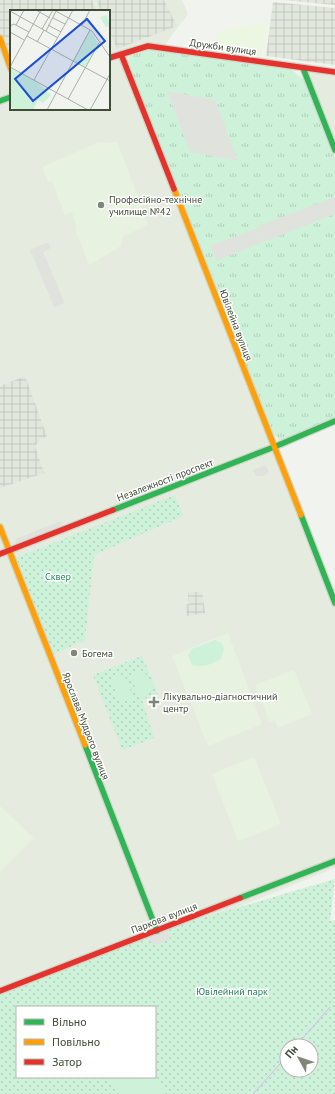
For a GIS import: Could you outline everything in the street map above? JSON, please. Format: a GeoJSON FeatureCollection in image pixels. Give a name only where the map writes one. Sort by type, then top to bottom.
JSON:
{"type":"FeatureCollection","features":[{"type":"Feature","properties":{"kind":"street"},"geometry":{"type":"LineString","coordinates":[[0,38],[10,66]]}},
{"type":"Feature","properties":{"kind":"street","name":"Дружби вулиця"},"geometry":{"type":"LineString","coordinates":[[110,58],[148,46],[335,72]]}},
{"type":"Feature","properties":{"kind":"street","name":"Ювілейна вулиця"},"geometry":{"type":"LineString","coordinates":[[121,54],[335,603]]}},
{"type":"Feature","properties":{"kind":"street"},"geometry":{"type":"LineString","coordinates":[[302,68],[335,150]]}},
{"type":"Feature","properties":{"kind":"street"},"geometry":{"type":"LineString","coordinates":[[0,101],[10,97]]}},
{"type":"Feature","properties":{"kind":"street","name":"Незалежності проспект"},"geometry":{"type":"LineString","coordinates":[[0,554],[274,447],[335,421]]}},
{"type":"Feature","properties":{"kind":"street","name":"Ярослава Мудрого вулиця"},"geometry":{"type":"LineString","coordinates":[[0,527],[156,931]]}},
{"type":"Feature","properties":{"kind":"street","name":"Паркова вулиця"},"geometry":{"type":"LineString","coordinates":[[0,991],[335,861]]}},
{"type":"Feature","properties":{"kind":"shaded area"},"geometry":{"type":"Polygon","coordinates":[[[0,0],[182,0],[188,14],[145,71],[182,210],[298,509],[335,595],[335,868],[0,1003],[0,0]]]}},
{"type":"Feature","properties":{"kind":"shaded area"},"geometry":{"type":"Polygon","coordinates":[[[0,0],[92,0],[96,10],[10,10],[10,64],[0,33],[0,0]]]}},
{"type":"Feature","properties":{"kind":"shaded area"},"geometry":{"type":"Polygon","coordinates":[[[96,0],[164,0],[177,26],[117,49],[110,32],[110,10],[101,10],[96,0]]]}},
{"type":"Feature","properties":{"kind":"shaded area"},"geometry":{"type":"Polygon","coordinates":[[[283,0],[335,0],[335,5],[283,0]]]}},
{"type":"Feature","properties":{"kind":"shaded area"},"geometry":{"type":"Polygon","coordinates":[[[273,2],[335,8],[335,65],[266,56],[273,2]]]}},
{"type":"Feature","properties":{"kind":"shaded area"},"geometry":{"type":"Polygon","coordinates":[[[268,22],[262,56],[212,48],[218,31],[268,22]]]}},
{"type":"Feature","properties":{"kind":"shaded area"},"geometry":{"type":"Polygon","coordinates":[[[315,72],[335,75],[335,141],[311,79],[311,74],[315,72]]]}},
{"type":"Feature","properties":{"kind":"shaded area"},"geometry":{"type":"Polygon","coordinates":[[[167,91],[215,100],[238,161],[190,152],[167,91]]]}},
{"type":"Feature","properties":{"kind":"shaded area","name":"Професійно-технічне училище №42"},"geometry":{"type":"Polygon","coordinates":[[[117,141],[148,225],[122,237],[121,246],[89,265],[75,229],[77,228],[72,212],[65,215],[52,181],[48,182],[42,167],[99,142],[112,143],[117,141]]]}},
{"type":"Feature","properties":{"kind":"shaded area"},"geometry":{"type":"Polygon","coordinates":[[[335,197],[335,214],[264,242],[258,226],[335,197]]]}},
{"type":"Feature","properties":{"kind":"shaded area"},"geometry":{"type":"Polygon","coordinates":[[[258,228],[263,242],[216,261],[210,246],[258,228]]]}},
{"type":"Feature","properties":{"kind":"shaded area"},"geometry":{"type":"Polygon","coordinates":[[[48,242],[51,248],[43,252],[65,303],[54,307],[30,250],[48,242]]]}},
{"type":"Feature","properties":{"kind":"shaded area"},"geometry":{"type":"Polygon","coordinates":[[[25,376],[47,436],[41,439],[35,446],[44,473],[0,488],[0,386],[25,376]]]}},
{"type":"Feature","properties":{"kind":"shaded area"},"geometry":{"type":"Polygon","coordinates":[[[266,465],[269,472],[264,476],[256,476],[253,470],[266,465]]]}},
{"type":"Feature","properties":{"kind":"shaded area"},"geometry":{"type":"Polygon","coordinates":[[[61,521],[63,527],[17,545],[15,539],[61,521]]]}},
{"type":"Feature","properties":{"kind":"shaded area"},"geometry":{"type":"Polygon","coordinates":[[[202,591],[205,613],[187,616],[185,605],[189,604],[188,593],[202,591]]]}},
{"type":"Feature","properties":{"kind":"shaded area"},"geometry":{"type":"Polygon","coordinates":[[[228,633],[262,724],[208,746],[172,656],[228,633]]]}},
{"type":"Feature","properties":{"kind":"shaded area"},"geometry":{"type":"Polygon","coordinates":[[[294,670],[312,714],[278,728],[275,720],[270,722],[255,685],[294,670]]]}},
{"type":"Feature","properties":{"kind":"shaded area"},"geometry":{"type":"Polygon","coordinates":[[[251,758],[255,759],[281,824],[238,841],[212,774],[251,758]]]}},
{"type":"Feature","properties":{"kind":"shaded area"},"geometry":{"type":"Polygon","coordinates":[[[0,806],[34,838],[0,872],[0,806]]]}},
{"type":"Feature","properties":{"kind":"shaded area"},"geometry":{"type":"Polygon","coordinates":[[[167,930],[170,939],[152,946],[149,937],[167,930]]]}},
{"type":"Feature","properties":{"kind":"green space"},"geometry":{"type":"Polygon","coordinates":[[[143,49],[154,49],[291,69],[305,81],[335,157],[335,417],[280,441],[273,433],[128,65],[131,56],[143,49]]]}},
{"type":"Feature","properties":{"kind":"green space","name":"Сквер"},"geometry":{"type":"Polygon","coordinates":[[[175,495],[183,516],[94,555],[85,640],[52,655],[15,558],[175,495]]]}},
{"type":"Feature","properties":{"kind":"green space"},"geometry":{"type":"Polygon","coordinates":[[[215,640],[221,643],[224,648],[221,659],[207,665],[192,665],[188,655],[192,649],[215,640]]]}},
{"type":"Feature","properties":{"kind":"green space"},"geometry":{"type":"Polygon","coordinates":[[[142,656],[158,694],[142,700],[154,738],[122,750],[93,675],[142,656]]]}},
{"type":"Feature","properties":{"kind":"green space"},"geometry":{"type":"Polygon","coordinates":[[[144,670],[153,691],[139,697],[130,675],[144,670]]]}},
{"type":"Feature","properties":{"kind":"green space"},"geometry":{"type":"Polygon","coordinates":[[[124,674],[133,698],[120,703],[111,679],[124,674]]]}},
{"type":"Feature","properties":{"kind":"green space","name":"Ювілейний парк"},"geometry":{"type":"Polygon","coordinates":[[[335,879],[330,921],[335,920],[335,1094],[0,1094],[0,995],[168,928],[335,879]]]}},
{"type":"Feature","properties":{"kind":"green space"},"geometry":{"type":"Polygon","coordinates":[[[106,1078],[153,1078],[167,1091],[164,1094],[123,1094],[106,1078]]]}},
{"type":"Feature","properties":{"kind":"waterway"},"geometry":{"type":"LineString","coordinates":[[303,1038],[330,1007]]}},
{"type":"Feature","properties":{"kind":"waterway"},"geometry":{"type":"LineString","coordinates":[[253,1094],[279,1065]]}},
{"type":"Feature","properties":{"kind":"traffic: fast"},"geometry":{"type":"LineString","coordinates":[[303,68],[335,150]]}},
{"type":"Feature","properties":{"kind":"traffic: fast"},"geometry":{"type":"LineString","coordinates":[[0,101],[10,97]]}},
{"type":"Feature","properties":{"kind":"traffic: fast"},"geometry":{"type":"LineString","coordinates":[[113,510],[274,447],[335,421]]}},
{"type":"Feature","properties":{"kind":"traffic: fast"},"geometry":{"type":"LineString","coordinates":[[301,515],[335,603]]}},
{"type":"Feature","properties":{"kind":"traffic: fast"},"geometry":{"type":"LineString","coordinates":[[85,745],[157,931]]}},
{"type":"Feature","properties":{"kind":"traffic: fast"},"geometry":{"type":"LineString","coordinates":[[240,898],[335,861]]}},
{"type":"Feature","properties":{"kind":"traffic: slow"},"geometry":{"type":"LineString","coordinates":[[0,38],[10,66]]}},
{"type":"Feature","properties":{"kind":"traffic: slow"},"geometry":{"type":"LineString","coordinates":[[174,189],[301,515]]}},
{"type":"Feature","properties":{"kind":"traffic: slow"},"geometry":{"type":"LineString","coordinates":[[0,527],[85,745]]}},
{"type":"Feature","properties":{"kind":"traffic: jam"},"geometry":{"type":"LineString","coordinates":[[110,58],[148,46],[335,72]]}},
{"type":"Feature","properties":{"kind":"traffic: jam"},"geometry":{"type":"LineString","coordinates":[[121,54],[174,189]]}},
{"type":"Feature","properties":{"kind":"traffic: jam"},"geometry":{"type":"LineString","coordinates":[[0,554],[113,510]]}},
{"type":"Feature","properties":{"kind":"traffic: jam"},"geometry":{"type":"LineString","coordinates":[[0,991],[240,898]]}},
{"type":"Feature","properties":{"kind":"place","name":"Професійно-технічне училище №42"},"geometry":{"type":"Point","coordinates":[101,205]}},
{"type":"Feature","properties":{"kind":"place","name":"Богема"},"geometry":{"type":"Point","coordinates":[74,653]}},
{"type":"Feature","properties":{"kind":"place","name":"Лікувально-діагностичний центр"},"geometry":{"type":"Point","coordinates":[154,702]}}]}
